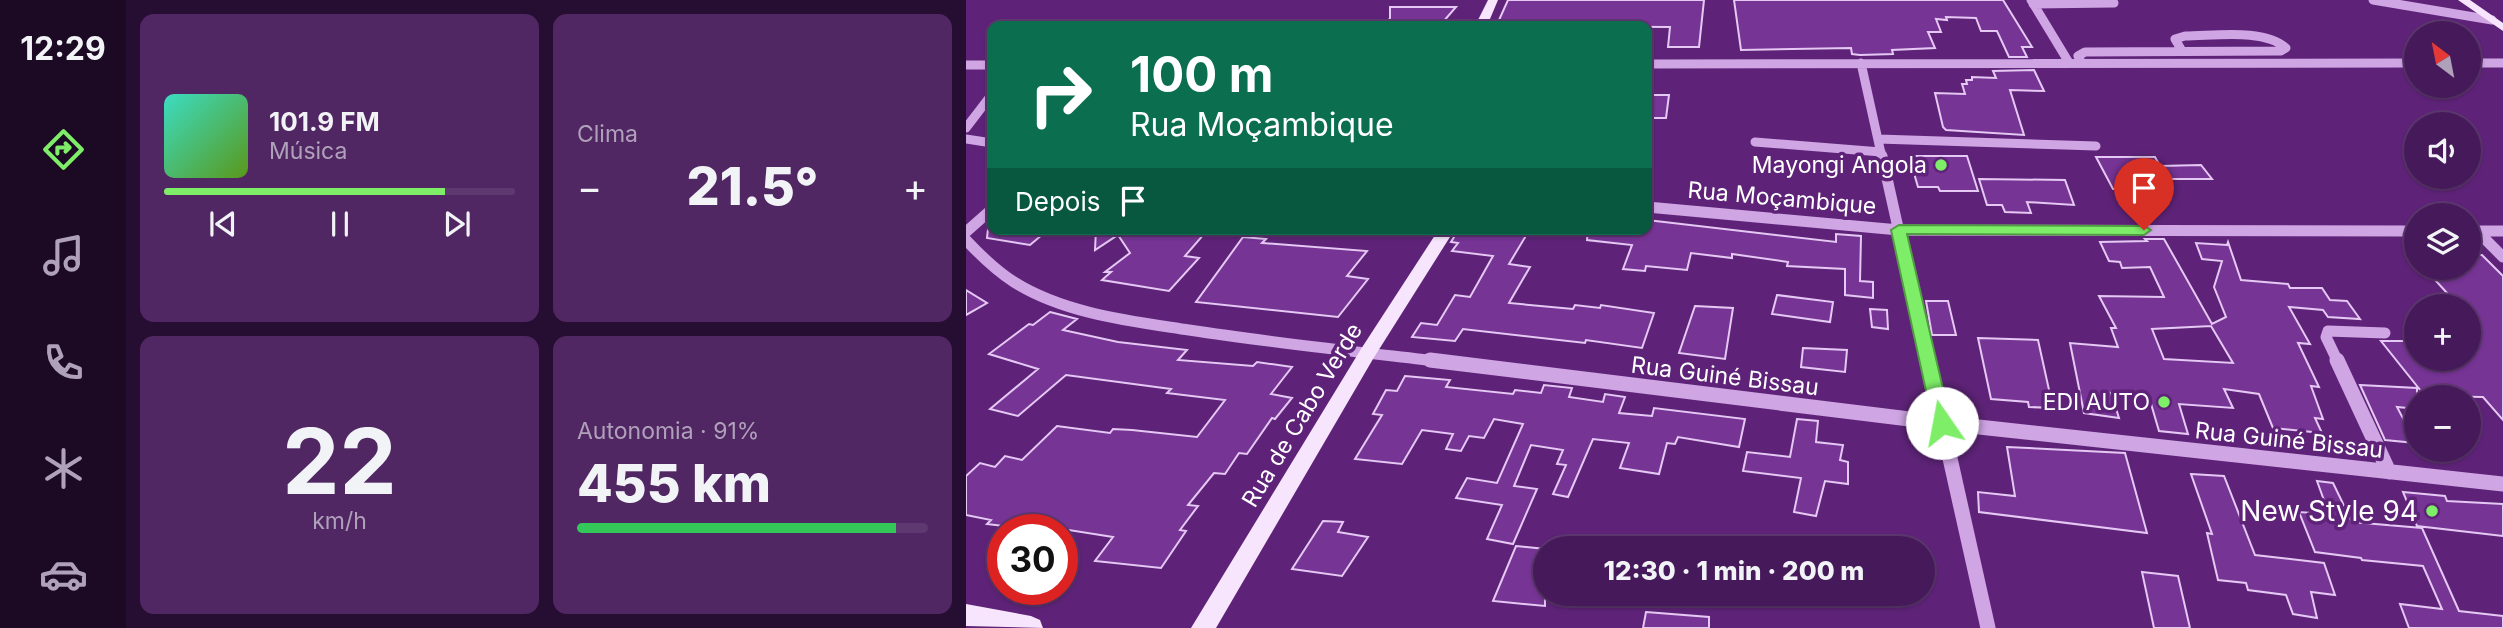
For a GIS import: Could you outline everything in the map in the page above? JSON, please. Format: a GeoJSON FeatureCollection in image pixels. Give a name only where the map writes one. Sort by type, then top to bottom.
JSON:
{"type":"FeatureCollection","features":[{"type":"Feature","properties":{"kind":"main road"},"geometry":{"type":"LineString","coordinates":[[1483,21],[1493,0]]}},
{"type":"Feature","properties":{"kind":"main road"},"geometry":{"type":"LineString","coordinates":[[2463,0],[2497,19]]}},
{"type":"Feature","properties":{"kind":"main road"},"geometry":{"type":"LineString","coordinates":[[2478,0],[2503,28]]}},
{"type":"Feature","properties":{"kind":"main road","name":"Rua de Cabo Verde"},"geometry":{"type":"LineString","coordinates":[[1203,628],[1367,354],[1443,235]]}},
{"type":"Feature","properties":{"kind":"main road"},"geometry":{"type":"LineString","coordinates":[[966,615],[1031,628]]}},
{"type":"Feature","properties":{"kind":"street"},"geometry":{"type":"LineString","coordinates":[[2032,2],[2115,3],[2112,0]]}},
{"type":"Feature","properties":{"kind":"street"},"geometry":{"type":"LineString","coordinates":[[2373,0],[2497,19]]}},
{"type":"Feature","properties":{"kind":"street"},"geometry":{"type":"LineString","coordinates":[[2032,2],[2068,61]]}},
{"type":"Feature","properties":{"kind":"street"},"geometry":{"type":"LineString","coordinates":[[2081,62],[2078,56],[2085,52],[2281,51],[2286,48],[2277,40],[2264,36],[2185,36],[2175,39],[2182,51]]}},
{"type":"Feature","properties":{"kind":"street"},"geometry":{"type":"LineString","coordinates":[[1652,64],[2068,61],[2404,63]]}},
{"type":"Feature","properties":{"kind":"street"},"geometry":{"type":"LineString","coordinates":[[1861,63],[1988,628]]}},
{"type":"Feature","properties":{"kind":"street"},"geometry":{"type":"LineString","coordinates":[[2482,63],[2503,63]]}},
{"type":"Feature","properties":{"kind":"street"},"geometry":{"type":"LineString","coordinates":[[966,65],[987,65]]}},
{"type":"Feature","properties":{"kind":"street"},"geometry":{"type":"LineString","coordinates":[[966,128],[987,101]]}},
{"type":"Feature","properties":{"kind":"street"},"geometry":{"type":"LineString","coordinates":[[966,139],[987,142]]}},
{"type":"Feature","properties":{"kind":"street"},"geometry":{"type":"LineString","coordinates":[[1755,142],[2096,146]]}},
{"type":"Feature","properties":{"kind":"street","name":"Rua Moçambique"},"geometry":{"type":"LineString","coordinates":[[1652,207],[1899,230],[2404,231]]}},
{"type":"Feature","properties":{"kind":"street"},"geometry":{"type":"LineString","coordinates":[[966,232],[987,213]]}},
{"type":"Feature","properties":{"kind":"street"},"geometry":{"type":"LineString","coordinates":[[2481,231],[2503,232]]}},
{"type":"Feature","properties":{"kind":"street"},"geometry":{"type":"LineString","coordinates":[[2481,238],[2503,257]]}},
{"type":"Feature","properties":{"kind":"street","name":"Rua Guiné Bissau"},"geometry":{"type":"LineString","coordinates":[[966,240],[994,270],[1035,292],[1107,316],[1221,335],[1942,423],[2503,484]]}},
{"type":"Feature","properties":{"kind":"street"},"geometry":{"type":"LineString","coordinates":[[2385,333],[2328,331],[2326,337],[2389,472]]}},
{"type":"Feature","properties":{"kind":"building"},"geometry":{"type":"Polygon","coordinates":[[[1508,0],[1704,0],[1699,47],[1668,47],[1670,27],[1652,27],[1652,21],[1499,20],[1508,0]]]}},
{"type":"Feature","properties":{"kind":"building"},"geometry":{"type":"Polygon","coordinates":[[[1734,0],[2003,0],[2032,47],[2022,47],[2027,57],[2009,57],[1997,31],[1981,31],[1976,18],[1946,17],[1947,20],[1936,19],[1941,32],[1928,32],[1935,48],[1860,55],[1852,54],[1851,48],[1741,50],[1734,0]]]}},
{"type":"Feature","properties":{"kind":"building"},"geometry":{"type":"Polygon","coordinates":[[[1390,7],[1456,7],[1444,21],[1388,21],[1390,7]]]}},
{"type":"Feature","properties":{"kind":"building"},"geometry":{"type":"Polygon","coordinates":[[[2034,70],[2044,91],[2010,90],[2024,135],[1946,130],[1943,127],[1935,93],[1965,94],[1962,84],[1967,84],[1966,80],[1972,80],[1972,77],[1996,78],[1993,71],[2034,70]]]}},
{"type":"Feature","properties":{"kind":"building"},"geometry":{"type":"Polygon","coordinates":[[[1652,95],[1669,95],[1666,118],[1652,118],[1652,95]]]}},
{"type":"Feature","properties":{"kind":"building"},"geometry":{"type":"Polygon","coordinates":[[[1909,156],[1967,156],[1978,191],[1940,191],[1938,187],[1918,187],[1909,156]]]}},
{"type":"Feature","properties":{"kind":"building"},"geometry":{"type":"Polygon","coordinates":[[[2096,157],[2155,157],[2160,166],[2201,165],[2212,179],[2138,179],[2149,203],[2126,202],[2119,189],[2113,189],[2096,157]]]}},
{"type":"Feature","properties":{"kind":"building"},"geometry":{"type":"Polygon","coordinates":[[[1979,179],[2065,180],[2074,205],[2027,202],[2031,213],[2005,212],[2002,205],[1987,205],[1979,179]]]}},
{"type":"Feature","properties":{"kind":"building"},"geometry":{"type":"Polygon","coordinates":[[[1652,221],[1836,242],[1836,234],[1861,236],[1860,281],[1873,282],[1873,298],[1845,295],[1845,269],[1787,266],[1788,262],[1732,254],[1732,258],[1691,253],[1687,270],[1646,266],[1645,271],[1623,269],[1632,245],[1587,240],[1587,235],[1652,235],[1652,221]]]}},
{"type":"Feature","properties":{"kind":"building"},"geometry":{"type":"Polygon","coordinates":[[[987,235],[1042,235],[1030,245],[987,238],[987,235]]]}},
{"type":"Feature","properties":{"kind":"building"},"geometry":{"type":"Polygon","coordinates":[[[1096,235],[1118,235],[1095,250],[1096,235]]]}},
{"type":"Feature","properties":{"kind":"building"},"geometry":{"type":"Polygon","coordinates":[[[1118,235],[1203,235],[1185,256],[1199,258],[1169,291],[1102,280],[1111,272],[1105,272],[1130,253],[1118,235]]]}},
{"type":"Feature","properties":{"kind":"building"},"geometry":{"type":"Polygon","coordinates":[[[1455,235],[1526,235],[1509,264],[1530,267],[1509,303],[1573,309],[1575,305],[1600,308],[1601,305],[1654,313],[1642,348],[1463,329],[1455,341],[1412,337],[1421,323],[1437,325],[1455,295],[1470,297],[1493,256],[1452,251],[1458,243],[1451,242],[1455,235]]]}},
{"type":"Feature","properties":{"kind":"building"},"geometry":{"type":"Polygon","coordinates":[[[1243,237],[1266,239],[1262,243],[1367,251],[1347,276],[1368,279],[1338,317],[1196,302],[1243,237]]]}},
{"type":"Feature","properties":{"kind":"building"},"geometry":{"type":"Polygon","coordinates":[[[2145,239],[2164,239],[2212,324],[2226,317],[2214,287],[2222,261],[2202,259],[2196,243],[2227,245],[2228,242],[2241,280],[2288,284],[2290,288],[2322,288],[2330,300],[2347,301],[2360,319],[2328,317],[2323,310],[2289,307],[2310,344],[2298,343],[2319,387],[2311,386],[2323,419],[2315,418],[2322,433],[2273,428],[2259,394],[2224,389],[2233,408],[2179,404],[2188,434],[2159,431],[2149,397],[2111,393],[2119,418],[2084,413],[2070,343],[2118,347],[2111,328],[2116,328],[2099,296],[2164,297],[2150,267],[2122,268],[2120,262],[2109,261],[2100,242],[2147,241],[2145,239]],[[2211,326],[2152,329],[2164,359],[2233,363],[2211,326]]]}},
{"type":"Feature","properties":{"kind":"building"},"geometry":{"type":"Polygon","coordinates":[[[2481,255],[2503,276],[2503,420],[2481,397],[2481,385],[2416,385],[2405,371],[2481,371],[2481,294],[2448,294],[2435,280],[2481,280],[2481,255]]]}},
{"type":"Feature","properties":{"kind":"building"},"geometry":{"type":"Polygon","coordinates":[[[966,290],[987,303],[966,315],[966,290]]]}},
{"type":"Feature","properties":{"kind":"building"},"geometry":{"type":"Polygon","coordinates":[[[1777,295],[1833,302],[1830,322],[1772,314],[1777,295]]]}},
{"type":"Feature","properties":{"kind":"building"},"geometry":{"type":"Polygon","coordinates":[[[1926,301],[1948,301],[1956,335],[1932,335],[1926,301]]]}},
{"type":"Feature","properties":{"kind":"building"},"geometry":{"type":"Polygon","coordinates":[[[1695,306],[1733,308],[1725,359],[1679,353],[1695,306]]]}},
{"type":"Feature","properties":{"kind":"building"},"geometry":{"type":"Polygon","coordinates":[[[1870,309],[1887,310],[1888,329],[1872,327],[1870,309]]]}},
{"type":"Feature","properties":{"kind":"building"},"geometry":{"type":"Polygon","coordinates":[[[1050,312],[1077,319],[1063,330],[1118,342],[1187,350],[1178,360],[1253,366],[1257,362],[1292,367],[1271,394],[1292,398],[1275,419],[1272,418],[1247,454],[1239,453],[1225,474],[1214,473],[1188,505],[1198,506],[1180,530],[1186,531],[1161,568],[1095,561],[1113,537],[1078,531],[1078,514],[987,514],[987,519],[966,515],[966,476],[980,463],[995,467],[1005,456],[1022,460],[1057,426],[1110,433],[1113,429],[1197,437],[1225,400],[1167,393],[1171,389],[1066,375],[1018,416],[990,409],[1038,369],[989,354],[1029,324],[1033,325],[1050,312]]]}},
{"type":"Feature","properties":{"kind":"building"},"geometry":{"type":"Polygon","coordinates":[[[1978,338],[2038,340],[2053,408],[2029,407],[2028,402],[1991,399],[1978,338]]]}},
{"type":"Feature","properties":{"kind":"building"},"geometry":{"type":"Polygon","coordinates":[[[2381,341],[2404,341],[2404,370],[2381,341]]]}},
{"type":"Feature","properties":{"kind":"building"},"geometry":{"type":"Polygon","coordinates":[[[1803,348],[1847,350],[1845,372],[1801,367],[1803,348]]]}},
{"type":"Feature","properties":{"kind":"building"},"geometry":{"type":"Polygon","coordinates":[[[1405,376],[1450,380],[1446,387],[1513,394],[1515,390],[1541,393],[1544,385],[1572,388],[1569,397],[1603,402],[1605,394],[1625,397],[1619,413],[1652,416],[1654,408],[1745,419],[1739,447],[1678,437],[1675,444],[1667,443],[1659,474],[1620,468],[1629,443],[1593,439],[1568,497],[1553,494],[1566,465],[1557,464],[1563,450],[1531,445],[1514,486],[1537,489],[1513,544],[1487,539],[1502,505],[1456,498],[1467,478],[1497,483],[1523,424],[1494,419],[1484,438],[1469,436],[1461,451],[1446,449],[1453,434],[1422,430],[1402,464],[1355,459],[1382,415],[1373,414],[1386,390],[1397,391],[1405,376]]]}},
{"type":"Feature","properties":{"kind":"building"},"geometry":{"type":"Polygon","coordinates":[[[2360,385],[2404,387],[2404,408],[2397,407],[2404,420],[2404,442],[2385,440],[2360,385]]]}},
{"type":"Feature","properties":{"kind":"building"},"geometry":{"type":"Polygon","coordinates":[[[1797,419],[1818,421],[1816,442],[1843,445],[1840,460],[1848,462],[1848,484],[1825,481],[1816,516],[1794,512],[1801,478],[1743,471],[1747,452],[1790,457],[1797,419]]]}},
{"type":"Feature","properties":{"kind":"building"},"geometry":{"type":"Polygon","coordinates":[[[2007,447],[2125,453],[2147,533],[1979,512],[1978,492],[2015,496],[2007,447]]]}},
{"type":"Feature","properties":{"kind":"building"},"geometry":{"type":"Polygon","coordinates":[[[2191,474],[2224,476],[2255,555],[2324,563],[2335,595],[2311,592],[2317,618],[2293,614],[2286,595],[2248,590],[2246,583],[2218,580],[2207,533],[2212,534],[2191,474]]]}},
{"type":"Feature","properties":{"kind":"building"},"geometry":{"type":"Polygon","coordinates":[[[2317,481],[2333,483],[2352,522],[2422,528],[2459,611],[2503,616],[2503,628],[2409,628],[2400,604],[2442,609],[2423,566],[2315,552],[2299,512],[2329,514],[2317,481]]]}},
{"type":"Feature","properties":{"kind":"building"},"geometry":{"type":"Polygon","coordinates":[[[2403,492],[2445,496],[2447,501],[2503,504],[2503,536],[2417,526],[2403,492]]]}},
{"type":"Feature","properties":{"kind":"building"},"geometry":{"type":"Polygon","coordinates":[[[1323,521],[1343,522],[1338,532],[1368,537],[1342,576],[1292,569],[1323,521]]]}},
{"type":"Feature","properties":{"kind":"building"},"geometry":{"type":"Polygon","coordinates":[[[1516,546],[1533,548],[1533,605],[1493,601],[1516,546]]]}},
{"type":"Feature","properties":{"kind":"building"},"geometry":{"type":"Polygon","coordinates":[[[2142,572],[2178,576],[2190,628],[2154,628],[2142,572]]]}},
{"type":"Feature","properties":{"kind":"building"},"geometry":{"type":"Polygon","coordinates":[[[1646,612],[1709,617],[1709,628],[1643,628],[1646,612]]]}},
{"type":"Feature","properties":{"kind":"place","name":"Mayongi Angola"},"geometry":{"type":"Point","coordinates":[1941,165]}},
{"type":"Feature","properties":{"kind":"place","name":"EDI AUTO"},"geometry":{"type":"Point","coordinates":[2164,402]}},
{"type":"Feature","properties":{"kind":"place","name":"New Style 94"},"geometry":{"type":"Point","coordinates":[2432,511]}},
{"type":"Feature","properties":{"kind":"route"},"geometry":{"type":"LineString","coordinates":[[1942,423],[1899,230],[2144,230]]}}]}
